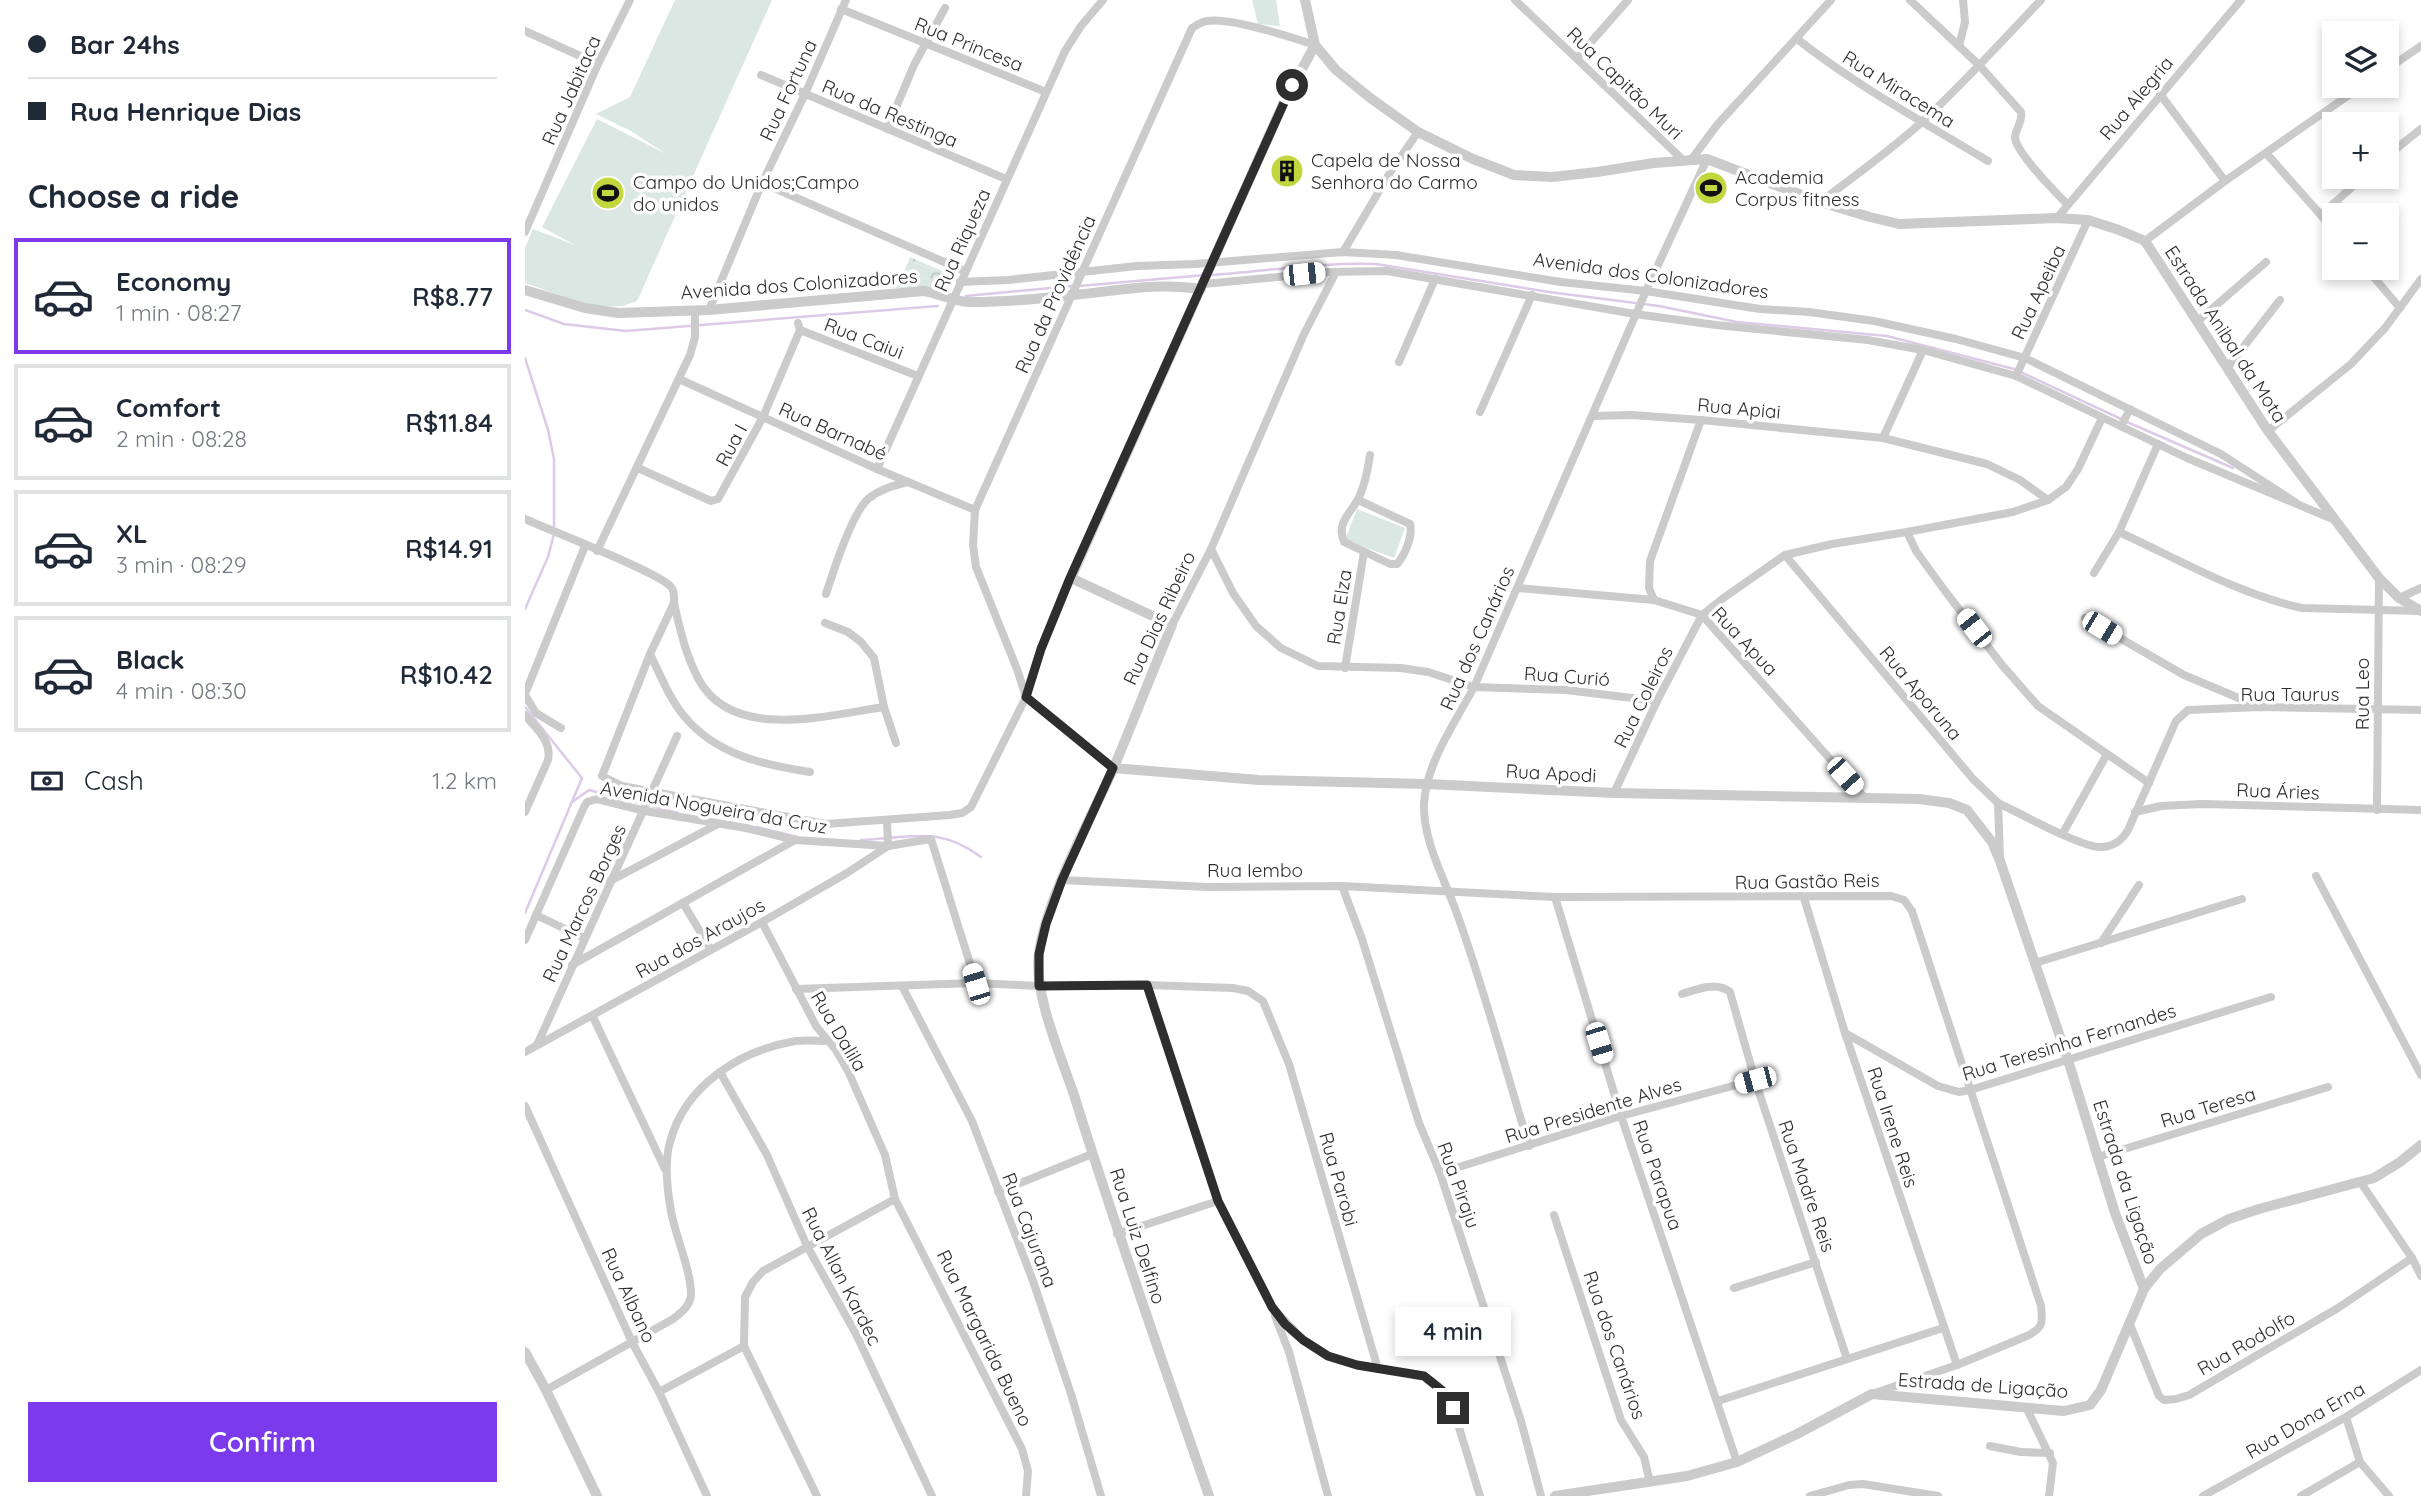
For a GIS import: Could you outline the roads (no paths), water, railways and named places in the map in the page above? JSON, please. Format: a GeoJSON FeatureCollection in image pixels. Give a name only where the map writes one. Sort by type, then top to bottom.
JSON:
{"type":"FeatureCollection","features":[{"type":"Feature","properties":{"kind":"street","name":"Rua Jabitaca"},"geometry":{"type":"LineString","coordinates":[[525,232],[598,64],[631,0]]}},
{"type":"Feature","properties":{"kind":"street","name":"Rua Fortuna"},"geometry":{"type":"LineString","coordinates":[[709,310],[762,183],[846,0]]}},
{"type":"Feature","properties":{"kind":"street","name":"Rua Riqueza"},"geometry":{"type":"LineString","coordinates":[[877,469],[1065,51],[1081,26],[1103,0]]}},
{"type":"Feature","properties":{"kind":"street","name":"Estrada Anibal da Mota"},"geometry":{"type":"LineString","coordinates":[[1305,0],[1315,45],[1336,70],[1418,132],[1514,175],[1533,177],[1597,172],[1707,159],[1820,202],[1899,224],[2057,218],[2088,220],[2145,241],[2268,431],[2379,578],[2399,598],[2421,611]]}},
{"type":"Feature","properties":{"kind":"street","name":"Rua Capitão Muri"},"geometry":{"type":"LineString","coordinates":[[1515,0],[1687,160]]}},
{"type":"Feature","properties":{"kind":"street"},"geometry":{"type":"LineString","coordinates":[[1577,58],[1628,0]]}},
{"type":"Feature","properties":{"kind":"street"},"geometry":{"type":"LineString","coordinates":[[1687,160],[1831,0]]}},
{"type":"Feature","properties":{"kind":"street"},"geometry":{"type":"LineString","coordinates":[[1910,0],[1979,65],[2021,112],[2016,143],[2032,166],[2067,205]]}},
{"type":"Feature","properties":{"kind":"street"},"geometry":{"type":"LineString","coordinates":[[1959,46],[1965,22],[1963,0]]}},
{"type":"Feature","properties":{"kind":"street"},"geometry":{"type":"LineString","coordinates":[[1820,202],[1880,158],[1922,121],[2041,0]]}},
{"type":"Feature","properties":{"kind":"street","name":"Rua Alegria"},"geometry":{"type":"LineString","coordinates":[[2057,218],[2241,0]]}},
{"type":"Feature","properties":{"kind":"street"},"geometry":{"type":"LineString","coordinates":[[887,129],[926,42],[945,8]]}},
{"type":"Feature","properties":{"kind":"street","name":"Rua Princesa"},"geometry":{"type":"LineString","coordinates":[[841,9],[1046,92]]}},
{"type":"Feature","properties":{"kind":"street","name":"Rua da Providência"},"geometry":{"type":"LineString","coordinates":[[1026,697],[975,567],[975,510],[1192,28],[1209,20],[1221,21],[1277,33],[1315,45]]}},
{"type":"Feature","properties":{"kind":"street"},"geometry":{"type":"LineString","coordinates":[[525,31],[598,64]]}},
{"type":"Feature","properties":{"kind":"street","name":"Rua Miracema"},"geometry":{"type":"LineString","coordinates":[[1797,39],[1865,89],[1988,161]]}},
{"type":"Feature","properties":{"kind":"street"},"geometry":{"type":"LineString","coordinates":[[1113,768],[1026,697],[1041,649],[1070,578],[1283,102],[1315,45]]}},
{"type":"Feature","properties":{"kind":"street"},"geometry":{"type":"LineString","coordinates":[[2399,61],[2421,46]]}},
{"type":"Feature","properties":{"kind":"street","name":"Rua da Restinga"},"geometry":{"type":"LineString","coordinates":[[761,75],[1006,179]]}},
{"type":"Feature","properties":{"kind":"street"},"geometry":{"type":"LineString","coordinates":[[2159,94],[2225,181]]}},
{"type":"Feature","properties":{"kind":"street"},"geometry":{"type":"LineString","coordinates":[[2145,241],[2225,181],[2345,98]]}},
{"type":"Feature","properties":{"kind":"street"},"geometry":{"type":"LineString","coordinates":[[2399,146],[2421,129]]}},
{"type":"Feature","properties":{"kind":"street"},"geometry":{"type":"LineString","coordinates":[[1343,252],[1418,132]]}},
{"type":"Feature","properties":{"kind":"street"},"geometry":{"type":"LineString","coordinates":[[2266,153],[2321,215],[2350,189]]}},
{"type":"Feature","properties":{"kind":"street","name":"Rua dos Canários"},"geometry":{"type":"LineString","coordinates":[[1529,1146],[1433,848],[1424,805],[1427,784],[1474,687],[1637,310],[1707,159]]}},
{"type":"Feature","properties":{"kind":"street"},"geometry":{"type":"LineString","coordinates":[[762,183],[965,271]]}},
{"type":"Feature","properties":{"kind":"street","name":"Rua Apeiba"},"geometry":{"type":"LineString","coordinates":[[2017,375],[2088,220]]}},
{"type":"Feature","properties":{"kind":"street","name":"Avenida dos Colonizadores"},"geometry":{"type":"LineString","coordinates":[[960,282],[1082,274],[1137,266],[1211,265],[1343,252],[1396,255],[1561,282],[1759,309],[1809,312],[1874,321],[1956,339],[2024,361],[2221,454],[2298,504]]}},
{"type":"Feature","properties":{"kind":"street"},"geometry":{"type":"LineString","coordinates":[[2197,321],[2266,262]]}},
{"type":"Feature","properties":{"kind":"street","name":"Avenida dos Colonizadores"},"geometry":{"type":"LineString","coordinates":[[525,290],[607,312],[695,320],[709,310],[795,305],[924,291],[937,293],[952,301],[970,302],[1157,285],[1203,285],[1336,272],[1387,271],[1716,325],[1868,340],[1979,364],[2017,375],[2158,444],[2335,520]]}},
{"type":"Feature","properties":{"kind":"street","name":"Rua Dias Ribeiro"},"geometry":{"type":"LineString","coordinates":[[1039,986],[1039,954],[1046,924],[1062,880],[1113,768],[1172,625],[1210,549],[1304,334],[1336,272]]}},
{"type":"Feature","properties":{"kind":"street"},"geometry":{"type":"LineString","coordinates":[[1399,362],[1435,279]]}},
{"type":"Feature","properties":{"kind":"street"},"geometry":{"type":"LineString","coordinates":[[2268,431],[2351,364],[2400,308],[2421,279]]}},
{"type":"Feature","properties":{"kind":"street"},"geometry":{"type":"LineString","coordinates":[[2376,280],[2400,308]]}},
{"type":"Feature","properties":{"kind":"street"},"geometry":{"type":"LineString","coordinates":[[1480,412],[1532,295]]}},
{"type":"Feature","properties":{"kind":"street"},"geometry":{"type":"LineString","coordinates":[[2227,368],[2280,300]]}},
{"type":"Feature","properties":{"kind":"street"},"geometry":{"type":"LineString","coordinates":[[597,551],[690,355],[695,320]]}},
{"type":"Feature","properties":{"kind":"street","name":"Rua Caiui"},"geometry":{"type":"LineString","coordinates":[[799,326],[918,376]]}},
{"type":"Feature","properties":{"kind":"street","name":"Rua I"},"geometry":{"type":"LineString","coordinates":[[638,468],[711,501],[718,499],[763,417],[799,326]]}},
{"type":"Feature","properties":{"kind":"street"},"geometry":{"type":"LineString","coordinates":[[1883,438],[1923,350]]}},
{"type":"Feature","properties":{"kind":"street","name":"Rua Barnabé"},"geometry":{"type":"LineString","coordinates":[[679,379],[877,469],[975,510]]}},
{"type":"Feature","properties":{"kind":"street"},"geometry":{"type":"LineString","coordinates":[[2122,425],[2129,411]]}},
{"type":"Feature","properties":{"kind":"street","name":"Rua Apiai"},"geometry":{"type":"LineString","coordinates":[[1592,416],[1632,415],[1701,420],[1883,438],[1987,464],[2020,480],[2048,500]]}},
{"type":"Feature","properties":{"kind":"street"},"geometry":{"type":"LineString","coordinates":[[1702,615],[1786,555],[1832,544],[2013,512],[2048,500],[2066,487],[2078,469],[2102,418]]}},
{"type":"Feature","properties":{"kind":"street"},"geometry":{"type":"LineString","coordinates":[[1654,600],[1648,575],[1650,561],[1701,420]]}},
{"type":"Feature","properties":{"kind":"street"},"geometry":{"type":"LineString","coordinates":[[2095,573],[2119,532],[2158,444]]}},
{"type":"Feature","properties":{"kind":"street","name":"Rua Elza"},"geometry":{"type":"LineString","coordinates":[[1358,500],[1404,521],[1411,527],[1402,557],[1397,564],[1390,564],[1344,542],[1342,536],[1345,516],[1358,500],[1370,455]]}},
{"type":"Feature","properties":{"kind":"street"},"geometry":{"type":"LineString","coordinates":[[827,594],[837,562],[866,501],[888,487],[908,482]]}},
{"type":"Feature","properties":{"kind":"street"},"geometry":{"type":"LineString","coordinates":[[525,519],[652,574],[671,587],[683,642],[700,682],[715,700],[742,715],[777,720],[884,707]]}},
{"type":"Feature","properties":{"kind":"street"},"geometry":{"type":"LineString","coordinates":[[1907,532],[1916,551],[1945,591],[2002,665],[2038,706],[2149,783],[2122,840],[2110,847],[2087,845],[1999,803],[2000,861]]}},
{"type":"Feature","properties":{"kind":"street"},"geometry":{"type":"LineString","coordinates":[[2119,532],[2259,597],[2284,604],[2302,608],[2421,611]]}},
{"type":"Feature","properties":{"kind":"street"},"geometry":{"type":"LineString","coordinates":[[561,728],[536,713],[525,695],[585,546]]}},
{"type":"Feature","properties":{"kind":"street","name":"Rua Curió"},"geometry":{"type":"LineString","coordinates":[[1210,549],[1233,593],[1256,626],[1281,648],[1318,666],[1390,668],[1428,672],[1474,687],[1566,690],[1657,701]]}},
{"type":"Feature","properties":{"kind":"street","name":"Rua Elza"},"geometry":{"type":"LineString","coordinates":[[1345,668],[1364,552]]}},
{"type":"Feature","properties":{"kind":"street","name":"Rua Aporuna"},"geometry":{"type":"LineString","coordinates":[[1786,555],[1964,769],[1999,803]]}},
{"type":"Feature","properties":{"kind":"street"},"geometry":{"type":"LineString","coordinates":[[1070,578],[1172,625]]}},
{"type":"Feature","properties":{"kind":"street","name":"Rua Leo"},"geometry":{"type":"LineString","coordinates":[[2377,810],[2379,578]]}},
{"type":"Feature","properties":{"kind":"street","name":"Rua Apua"},"geometry":{"type":"LineString","coordinates":[[1517,587],[1654,600],[1702,615],[1863,796]]}},
{"type":"Feature","properties":{"kind":"street"},"geometry":{"type":"LineString","coordinates":[[2399,598],[2421,588]]}},
{"type":"Feature","properties":{"kind":"street"},"geometry":{"type":"LineString","coordinates":[[674,603],[650,654],[684,717],[728,751],[760,764],[810,772]]}},
{"type":"Feature","properties":{"kind":"street","name":"Rua Coleiros"},"geometry":{"type":"LineString","coordinates":[[1614,793],[1657,701],[1702,615]]}},
{"type":"Feature","properties":{"kind":"street"},"geometry":{"type":"LineString","coordinates":[[2085,618],[2184,675],[2260,707]]}},
{"type":"Feature","properties":{"kind":"street"},"geometry":{"type":"LineString","coordinates":[[825,623],[848,632],[874,658],[884,707],[896,743]]}},
{"type":"Feature","properties":{"kind":"street","name":"Avenida Nogueira da Cruz"},"geometry":{"type":"LineString","coordinates":[[650,654],[602,776],[622,786],[808,822],[887,823],[962,813],[971,807],[976,798],[1026,697]]}},
{"type":"Feature","properties":{"kind":"street","name":"Rua Taurus"},"geometry":{"type":"LineString","coordinates":[[2149,783],[2176,721],[2188,710],[2260,707],[2421,710]]}},
{"type":"Feature","properties":{"kind":"street"},"geometry":{"type":"LineString","coordinates":[[525,715],[548,742],[550,752],[525,812]]}},
{"type":"Feature","properties":{"kind":"street","name":"Rua Marcos Borges"},"geometry":{"type":"LineString","coordinates":[[536,1046],[677,736]]}},
{"type":"Feature","properties":{"kind":"street"},"geometry":{"type":"LineString","coordinates":[[2063,833],[2107,754]]}},
{"type":"Feature","properties":{"kind":"street","name":"Rua Apodi"},"geometry":{"type":"LineString","coordinates":[[1113,768],[1259,780],[1427,784],[1614,793],[1863,796],[1949,803],[1967,810],[1980,824]]}},
{"type":"Feature","properties":{"kind":"street","name":"Avenida Nogueira da Cruz"},"geometry":{"type":"LineString","coordinates":[[536,915],[587,802],[592,799],[796,840],[888,843],[931,839],[976,984]]}},
{"type":"Feature","properties":{"kind":"street","name":"Rua Áries"},"geometry":{"type":"LineString","coordinates":[[2135,812],[2161,806],[2202,804],[2421,810]]}},
{"type":"Feature","properties":{"kind":"street"},"geometry":{"type":"LineString","coordinates":[[887,823],[888,843]]}},
{"type":"Feature","properties":{"kind":"street"},"geometry":{"type":"LineString","coordinates":[[610,881],[718,824]]}},
{"type":"Feature","properties":{"kind":"street","name":"Estrada da Ligação"},"geometry":{"type":"LineString","coordinates":[[1980,824],[2000,861],[2068,1060],[2115,1213],[2144,1289]]}},
{"type":"Feature","properties":{"kind":"street"},"geometry":{"type":"LineString","coordinates":[[572,965],[796,840]]}},
{"type":"Feature","properties":{"kind":"street","name":"Rua dos Araujos"},"geometry":{"type":"LineString","coordinates":[[525,1052],[762,922],[847,873],[888,843]]}},
{"type":"Feature","properties":{"kind":"street"},"geometry":{"type":"LineString","coordinates":[[2316,876],[2421,1075]]}},
{"type":"Feature","properties":{"kind":"street","name":"Rua Iembo"},"geometry":{"type":"LineString","coordinates":[[1062,880],[1208,887],[1342,886],[1448,891]]}},
{"type":"Feature","properties":{"kind":"street"},"geometry":{"type":"LineString","coordinates":[[2101,943],[2139,885]]}},
{"type":"Feature","properties":{"kind":"street","name":"Rua Piraju"},"geometry":{"type":"LineString","coordinates":[[1342,886],[1362,939],[1419,1124],[1440,1173],[1521,1421],[1541,1496]]}},
{"type":"Feature","properties":{"kind":"street","name":"Rua Gastão Reis"},"geometry":{"type":"LineString","coordinates":[[1448,891],[1555,897],[1891,896],[1904,900],[1909,905],[2041,1306]]}},
{"type":"Feature","properties":{"kind":"street","name":"Rua Parapua"},"geometry":{"type":"LineString","coordinates":[[1555,897],[1622,1116],[1737,1462]]}},
{"type":"Feature","properties":{"kind":"street","name":"Rua Irene Reis"},"geometry":{"type":"LineString","coordinates":[[1804,898],[1845,1033],[1957,1365]]}},
{"type":"Feature","properties":{"kind":"street"},"geometry":{"type":"LineString","coordinates":[[2035,963],[2242,899]]}},
{"type":"Feature","properties":{"kind":"street"},"geometry":{"type":"LineString","coordinates":[[684,903],[711,950]]}},
{"type":"Feature","properties":{"kind":"street"},"geometry":{"type":"LineString","coordinates":[[525,940],[536,915],[584,938]]}},
{"type":"Feature","properties":{"kind":"street","name":"Rua Dalila"},"geometry":{"type":"LineString","coordinates":[[762,922],[816,1026],[848,1071],[885,1155],[895,1199]]}},
{"type":"Feature","properties":{"kind":"street"},"geometry":{"type":"LineString","coordinates":[[796,989],[976,984],[1147,985],[1218,1201],[1272,1307],[1289,1352],[1328,1496]]}},
{"type":"Feature","properties":{"kind":"street","name":"Rua Parobi"},"geometry":{"type":"LineString","coordinates":[[1147,985],[1233,988],[1248,991],[1263,1001],[1289,1063],[1378,1369]]}},
{"type":"Feature","properties":{"kind":"street","name":"Rua Cajurana"},"geometry":{"type":"LineString","coordinates":[[902,986],[972,1121],[1056,1348],[1101,1496]]}},
{"type":"Feature","properties":{"kind":"street","name":"Rua Luiz Delfino"},"geometry":{"type":"LineString","coordinates":[[1039,986],[1117,1234],[1209,1496]]}},
{"type":"Feature","properties":{"kind":"street","name":"Rua Madre Reis"},"geometry":{"type":"LineString","coordinates":[[1682,994],[1715,986],[1730,992],[1755,1080],[1847,1359]]}},
{"type":"Feature","properties":{"kind":"street","name":"Rua Teresinha Fernandes"},"geometry":{"type":"LineString","coordinates":[[1845,1033],[1938,1086],[1959,1092],[2271,997]]}},
{"type":"Feature","properties":{"kind":"street"},"geometry":{"type":"LineString","coordinates":[[593,1017],[666,1171]]}},
{"type":"Feature","properties":{"kind":"street"},"geometry":{"type":"LineString","coordinates":[[546,1390],[673,1319],[682,1312],[691,1295],[671,1212],[666,1171],[669,1143],[678,1122],[699,1089],[747,1055],[797,1041],[828,1041]]}},
{"type":"Feature","properties":{"kind":"street","name":"Rua Allan Kardec"},"geometry":{"type":"LineString","coordinates":[[720,1073],[767,1156],[807,1246],[856,1334],[932,1496]]}},
{"type":"Feature","properties":{"kind":"street","name":"Rua Presidente Alves"},"geometry":{"type":"LineString","coordinates":[[1440,1173],[1622,1116],[1755,1080]]}},
{"type":"Feature","properties":{"kind":"street","name":"Rua Teresa"},"geometry":{"type":"LineString","coordinates":[[2098,1157],[2328,1087]]}},
{"type":"Feature","properties":{"kind":"street","name":"Rua Albano"},"geometry":{"type":"LineString","coordinates":[[525,1106],[632,1342],[659,1392],[707,1496]]}},
{"type":"Feature","properties":{"kind":"street","name":"Estrada da Ligação"},"geometry":{"type":"LineString","coordinates":[[2144,1289],[2160,1269],[2201,1234],[2229,1219],[2298,1197],[2361,1182],[2385,1172],[2421,1145]]}},
{"type":"Feature","properties":{"kind":"street"},"geometry":{"type":"LineString","coordinates":[[999,1192],[1092,1154]]}},
{"type":"Feature","properties":{"kind":"street"},"geometry":{"type":"LineString","coordinates":[[2361,1182],[2421,1276]]}},
{"type":"Feature","properties":{"kind":"street"},"geometry":{"type":"LineString","coordinates":[[817,1496],[744,1346],[745,1297],[763,1271],[895,1199]]}},
{"type":"Feature","properties":{"kind":"street","name":"Rua Margarida Bueno"},"geometry":{"type":"LineString","coordinates":[[895,1199],[1022,1449],[1028,1471],[1026,1496]]}},
{"type":"Feature","properties":{"kind":"street"},"geometry":{"type":"LineString","coordinates":[[1117,1234],[1218,1201]]}},
{"type":"Feature","properties":{"kind":"street","name":"Rua dos Canários"},"geometry":{"type":"LineString","coordinates":[[1554,1215],[1621,1420],[1644,1457],[1650,1482]]}},
{"type":"Feature","properties":{"kind":"street","name":"Rua Rodolfo"},"geometry":{"type":"LineString","coordinates":[[2129,1322],[2159,1396],[2164,1400],[2176,1399],[2189,1395],[2338,1308],[2412,1258]]}},
{"type":"Feature","properties":{"kind":"street"},"geometry":{"type":"LineString","coordinates":[[1734,1288],[1816,1262]]}},
{"type":"Feature","properties":{"kind":"street","name":"Estrada de Ligação"},"geometry":{"type":"LineString","coordinates":[[1872,1394],[2064,1411],[2090,1405],[2101,1390],[2144,1289]]}},
{"type":"Feature","properties":{"kind":"street","name":"Estrada de Ligação"},"geometry":{"type":"LineString","coordinates":[[1555,1496],[1623,1491],[1737,1462],[1872,1394],[1957,1365],[2038,1331],[2043,1321],[2041,1306]]}},
{"type":"Feature","properties":{"kind":"street"},"geometry":{"type":"LineString","coordinates":[[1272,1307],[1285,1324],[1312,1347],[1328,1356],[1378,1369],[1424,1376],[1444,1392],[1453,1408],[1481,1496]]}},
{"type":"Feature","properties":{"kind":"street"},"geometry":{"type":"LineString","coordinates":[[1718,1401],[1943,1328]]}},
{"type":"Feature","properties":{"kind":"street"},"geometry":{"type":"LineString","coordinates":[[659,1392],[744,1346]]}},
{"type":"Feature","properties":{"kind":"street"},"geometry":{"type":"LineString","coordinates":[[525,1352],[597,1496]]}},
{"type":"Feature","properties":{"kind":"street","name":"Rua Dona Erna"},"geometry":{"type":"LineString","coordinates":[[2203,1496],[2346,1417],[2421,1370]]}},
{"type":"Feature","properties":{"kind":"street"},"geometry":{"type":"LineString","coordinates":[[2027,1409],[2053,1463],[2049,1496]]}},
{"type":"Feature","properties":{"kind":"street"},"geometry":{"type":"LineString","coordinates":[[2346,1417],[2360,1462],[2385,1495]]}},
{"type":"Feature","properties":{"kind":"street"},"geometry":{"type":"LineString","coordinates":[[1990,1446],[2021,1452],[2050,1453]]}},
{"type":"Feature","properties":{"kind":"street"},"geometry":{"type":"LineString","coordinates":[[2301,1496],[2360,1462]]}},
{"type":"Feature","properties":{"kind":"street"},"geometry":{"type":"LineString","coordinates":[[1810,1496],[1849,1485],[1863,1484],[1938,1496]]}},
{"type":"Feature","properties":{"kind":"street"},"geometry":{"type":"LineString","coordinates":[[1891,1496],[1901,1490]]}},
{"type":"Feature","properties":{"kind":"waterway"},"geometry":{"type":"LineString","coordinates":[[1211,275],[1314,266],[1376,264],[1549,292],[1659,306],[1737,322],[1887,336],[2014,369],[2121,419]]}},
{"type":"Feature","properties":{"kind":"waterway"},"geometry":{"type":"LineString","coordinates":[[1079,286],[1205,275]]}},
{"type":"Feature","properties":{"kind":"waterway"},"geometry":{"type":"LineString","coordinates":[[966,296],[1072,286]]}},
{"type":"Feature","properties":{"kind":"waterway"},"geometry":{"type":"LineString","coordinates":[[525,310],[564,324],[626,331],[938,306]]}},
{"type":"Feature","properties":{"kind":"waterway"},"geometry":{"type":"LineString","coordinates":[[525,358],[548,430],[554,459],[554,527]]}},
{"type":"Feature","properties":{"kind":"waterway"},"geometry":{"type":"LineString","coordinates":[[2127,422],[2233,468]]}},
{"type":"Feature","properties":{"kind":"waterway"},"geometry":{"type":"LineString","coordinates":[[525,609],[548,557],[554,534]]}},
{"type":"Feature","properties":{"kind":"waterway"},"geometry":{"type":"LineString","coordinates":[[525,707],[582,778],[525,913]]}},
{"type":"Feature","properties":{"kind":"waterway"},"geometry":{"type":"LineString","coordinates":[[572,802],[589,790],[678,813]]}},
{"type":"Feature","properties":{"kind":"waterway"},"geometry":{"type":"LineString","coordinates":[[757,827],[798,837]]}},
{"type":"Feature","properties":{"kind":"waterway"},"geometry":{"type":"LineString","coordinates":[[861,840],[909,836],[937,837],[966,847],[981,857]]}},
{"type":"Feature","properties":{"kind":"place","name":"Capela de Nossa Senhora do Carmo"},"geometry":{"type":"Point","coordinates":[1287,171]}},
{"type":"Feature","properties":{"kind":"place","name":"Academia Corpus fitness"},"geometry":{"type":"Point","coordinates":[1711,188]}},
{"type":"Feature","properties":{"kind":"place","name":"Campo do Unidos;Campo do unidos"},"geometry":{"type":"Point","coordinates":[608,193]}}]}
